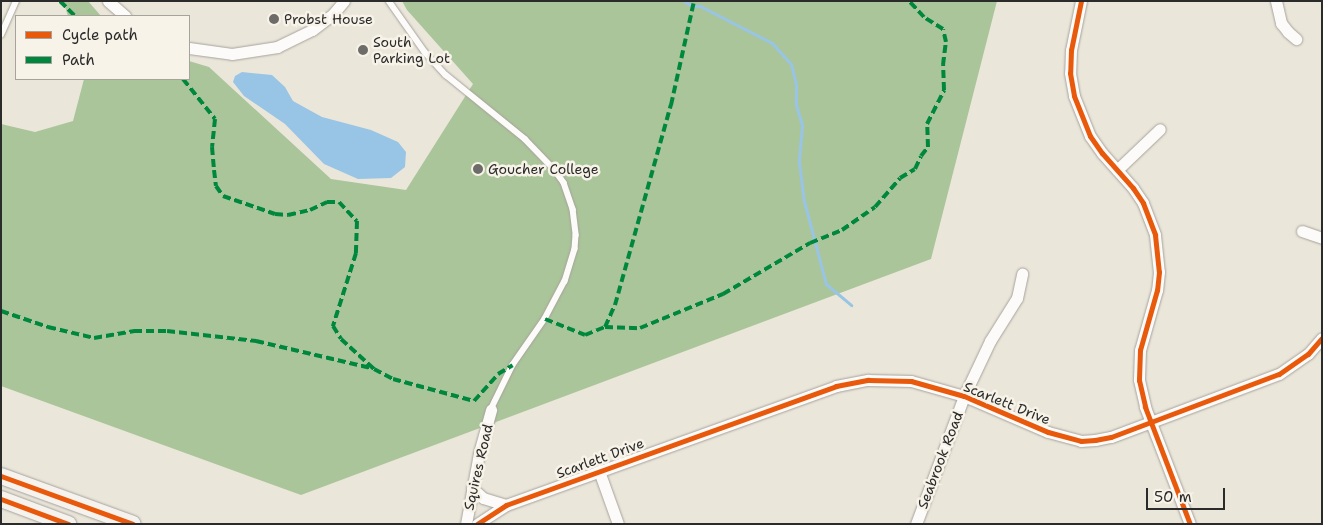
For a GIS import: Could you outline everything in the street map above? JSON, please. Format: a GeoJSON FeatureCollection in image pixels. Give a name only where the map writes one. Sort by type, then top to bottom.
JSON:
{"type":"FeatureCollection","features":[{"type":"Feature","properties":{"kind":"main road"},"geometry":{"type":"LineString","coordinates":[[1,476],[133,524]]}},
{"type":"Feature","properties":{"kind":"main road"},"geometry":{"type":"LineString","coordinates":[[1,500],[68,524]]}},
{"type":"Feature","properties":{"kind":"street"},"geometry":{"type":"LineString","coordinates":[[108,1],[124,15]]}},
{"type":"Feature","properties":{"kind":"street"},"geometry":{"type":"LineString","coordinates":[[190,48],[232,54],[277,47],[312,30],[333,14],[344,1]]}},
{"type":"Feature","properties":{"kind":"street"},"geometry":{"type":"LineString","coordinates":[[1080,1],[1071,50],[1070,73],[1074,96],[1090,136],[1143,203],[1156,235],[1158,254],[1157,290],[1140,350],[1139,364],[1142,396],[1190,524]]}},
{"type":"Feature","properties":{"kind":"street"},"geometry":{"type":"LineString","coordinates":[[1276,1],[1282,23],[1296,39]]}},
{"type":"Feature","properties":{"kind":"street"},"geometry":{"type":"LineString","coordinates":[[1117,170],[1160,129]]}},
{"type":"Feature","properties":{"kind":"street"},"geometry":{"type":"LineString","coordinates":[[1302,231],[1322,238]]}},
{"type":"Feature","properties":{"kind":"street","name":"Seabrook Road"},"geometry":{"type":"LineString","coordinates":[[916,524],[964,396],[990,341],[1017,298],[1022,274]]}},
{"type":"Feature","properties":{"kind":"street","name":"Scarlett Drive"},"geometry":{"type":"LineString","coordinates":[[476,524],[506,505],[819,391],[852,382],[868,380],[910,381],[964,396],[1048,432],[1081,441],[1110,437],[1279,374],[1308,354],[1322,338]]}},
{"type":"Feature","properties":{"kind":"street","name":"Squires Road"},"geometry":{"type":"LineString","coordinates":[[466,524],[472,488],[491,410]]}},
{"type":"Feature","properties":{"kind":"street"},"geometry":{"type":"LineString","coordinates":[[599,471],[618,524]]}},
{"type":"Feature","properties":{"kind":"street"},"geometry":{"type":"LineString","coordinates":[[472,488],[483,498],[506,505]]}},
{"type":"Feature","properties":{"kind":"lane"},"geometry":{"type":"LineString","coordinates":[[1,35],[16,1]]}},
{"type":"Feature","properties":{"kind":"lane"},"geometry":{"type":"LineString","coordinates":[[389,1],[425,52],[446,75],[525,139],[554,169],[564,183],[573,209],[576,235],[575,250],[566,281],[545,319],[513,365],[491,410]]}},
{"type":"Feature","properties":{"kind":"green space"},"geometry":{"type":"Polygon","coordinates":[[[63,1],[88,1],[100,15],[68,15],[63,1]]]}},
{"type":"Feature","properties":{"kind":"green space","name":"Goucher College"},"geometry":{"type":"Polygon","coordinates":[[[402,1],[997,1],[931,259],[301,495],[1,386],[1,124],[35,132],[73,121],[84,80],[190,80],[190,61],[209,67],[331,179],[406,190],[473,84],[407,10],[402,1]]]}},
{"type":"Feature","properties":{"kind":"water"},"geometry":{"type":"Polygon","coordinates":[[[242,72],[272,75],[285,87],[293,101],[322,117],[371,130],[398,142],[406,152],[405,167],[391,178],[358,179],[324,164],[285,124],[244,96],[233,82],[235,76],[242,72]]]}},
{"type":"Feature","properties":{"kind":"waterway"},"geometry":{"type":"LineString","coordinates":[[684,1],[692,6],[700,6],[772,43],[791,64],[796,84],[796,105],[802,125],[799,162],[804,201],[826,284],[851,305]]}},
{"type":"Feature","properties":{"kind":"marked path"},"geometry":{"type":"LineString","coordinates":[[60,1],[74,15]]}},
{"type":"Feature","properties":{"kind":"marked path"},"geometry":{"type":"LineString","coordinates":[[605,327],[615,305],[671,105],[694,1]]}},
{"type":"Feature","properties":{"kind":"marked path"},"geometry":{"type":"LineString","coordinates":[[545,319],[585,335],[605,327],[640,328],[723,294],[810,243],[842,230],[875,207],[900,178],[915,169],[928,147],[927,124],[944,90],[943,65],[946,42],[943,29],[924,17],[909,1]]}},
{"type":"Feature","properties":{"kind":"marked path"},"geometry":{"type":"LineString","coordinates":[[184,80],[215,119],[212,147],[214,170],[216,186],[223,196],[275,214],[288,215],[310,210],[327,202],[339,202],[357,221],[356,253],[333,326],[341,339],[374,369],[393,379],[474,401],[498,374],[513,365]]}},
{"type":"Feature","properties":{"kind":"marked path"},"geometry":{"type":"LineString","coordinates":[[1,311],[48,327],[94,338],[134,331],[167,331],[256,341],[371,368]]}},
{"type":"Feature","properties":{"kind":"cycle path"},"geometry":{"type":"LineString","coordinates":[[1081,1],[1071,50],[1070,73],[1074,96],[1090,136],[1143,203],[1155,235],[1159,272],[1157,290],[1140,350],[1139,380],[1145,407],[1190,524]]}},
{"type":"Feature","properties":{"kind":"cycle path"},"geometry":{"type":"LineString","coordinates":[[477,524],[506,505],[836,386],[868,380],[911,381],[964,396],[1048,432],[1081,441],[1095,440],[1111,437],[1279,374],[1308,354],[1322,338]]}},
{"type":"Feature","properties":{"kind":"cycle path"},"geometry":{"type":"LineString","coordinates":[[1,476],[133,524]]}},
{"type":"Feature","properties":{"kind":"cycle path"},"geometry":{"type":"LineString","coordinates":[[1,499],[68,524]]}},
{"type":"Feature","properties":{"kind":"place","name":"Probst House"},"geometry":{"type":"Point","coordinates":[274,19]}},
{"type":"Feature","properties":{"kind":"place","name":"South Parking Lot"},"geometry":{"type":"Point","coordinates":[363,50]}},
{"type":"Feature","properties":{"kind":"place","name":"Goucher College"},"geometry":{"type":"Point","coordinates":[478,169]}}]}
